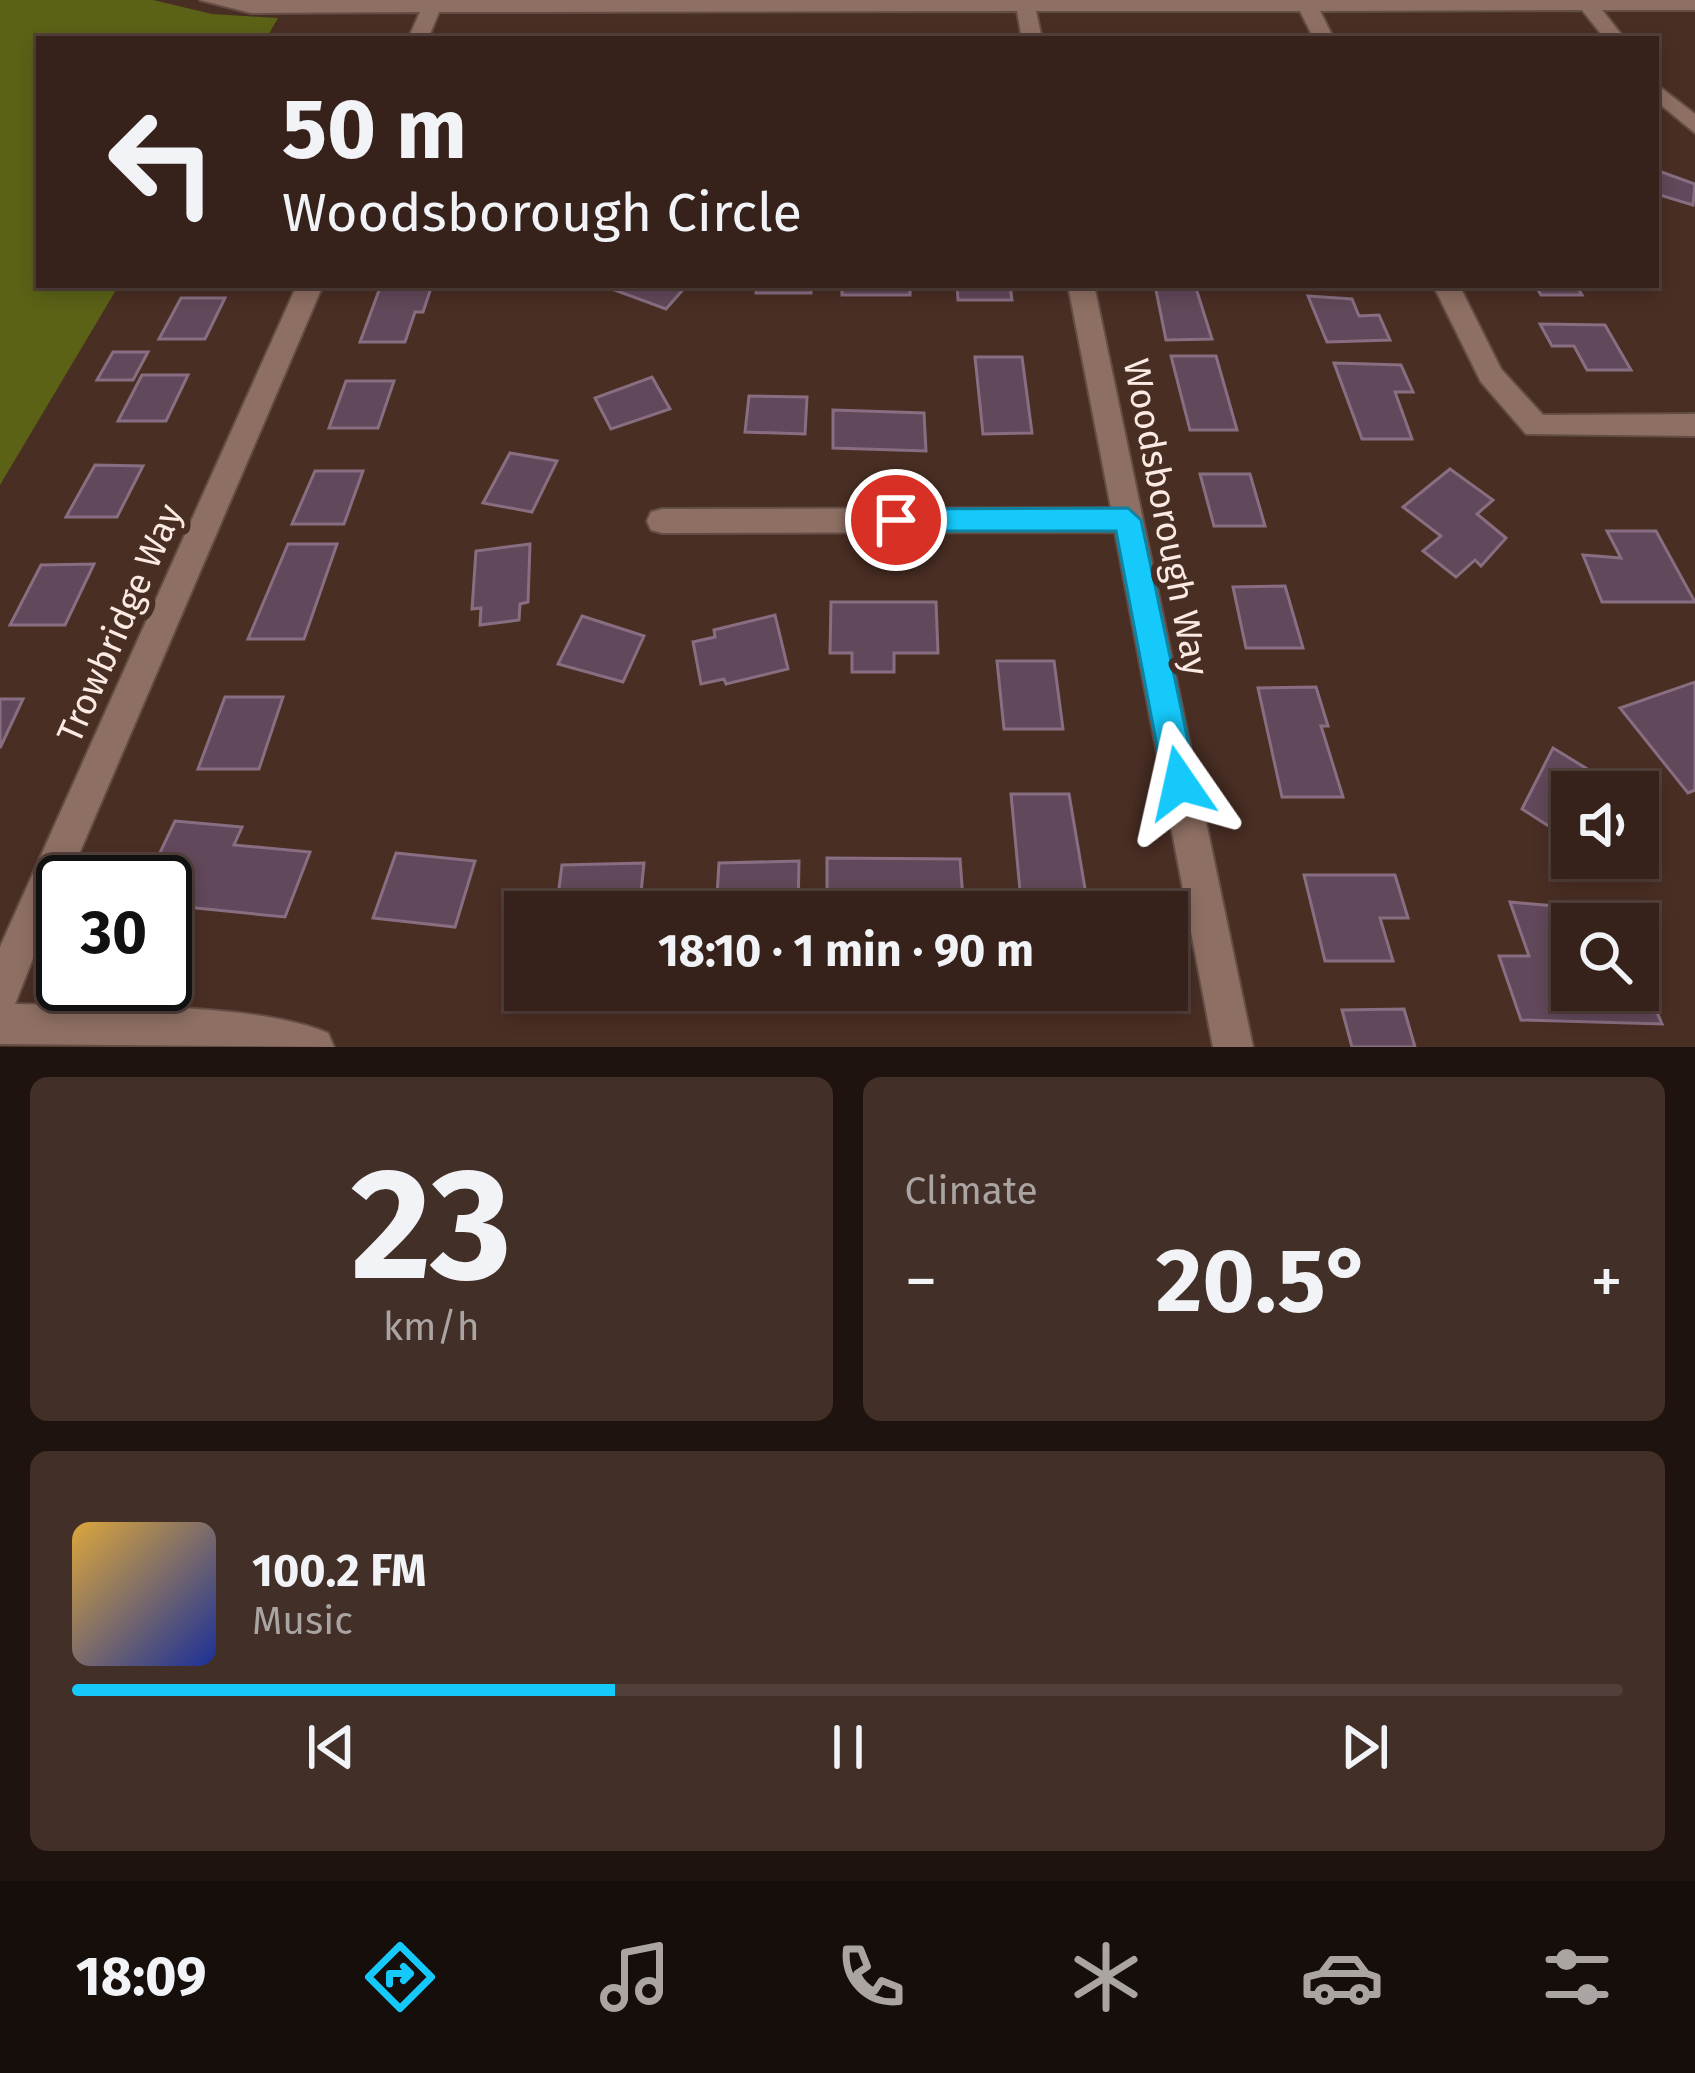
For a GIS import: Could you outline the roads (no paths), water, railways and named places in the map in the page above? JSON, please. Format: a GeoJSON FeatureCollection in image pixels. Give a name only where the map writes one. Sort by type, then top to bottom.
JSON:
{"type":"FeatureCollection","features":[{"type":"Feature","properties":{"kind":"street"},"geometry":{"type":"LineString","coordinates":[[211,0],[251,7],[434,3],[1695,4]]}},
{"type":"Feature","properties":{"kind":"street"},"geometry":{"type":"LineString","coordinates":[[419,36],[434,3]]}},
{"type":"Feature","properties":{"kind":"street"},"geometry":{"type":"LineString","coordinates":[[1587,4],[1613,36]]}},
{"type":"Feature","properties":{"kind":"street"},"geometry":{"type":"LineString","coordinates":[[1025,5],[1031,36]]}},
{"type":"Feature","properties":{"kind":"street"},"geometry":{"type":"LineString","coordinates":[[1307,5],[1322,36]]}},
{"type":"Feature","properties":{"kind":"street"},"geometry":{"type":"LineString","coordinates":[[1659,93],[1695,126]]}},
{"type":"Feature","properties":{"kind":"street","name":"Trowbridge Way"},"geometry":{"type":"LineString","coordinates":[[0,992],[309,288]]}},
{"type":"Feature","properties":{"kind":"street","name":"Woodsborough Way"},"geometry":{"type":"LineString","coordinates":[[1082,288],[1233,1047]]}},
{"type":"Feature","properties":{"kind":"street"},"geometry":{"type":"LineString","coordinates":[[1448,288],[1491,375],[1536,426],[1695,425]]}},
{"type":"Feature","properties":{"kind":"street"},"geometry":{"type":"LineString","coordinates":[[662,521],[1128,520]]}},
{"type":"Feature","properties":{"kind":"street"},"geometry":{"type":"LineString","coordinates":[[0,1024],[156,1026],[236,1032],[314,1047]]}}]}
